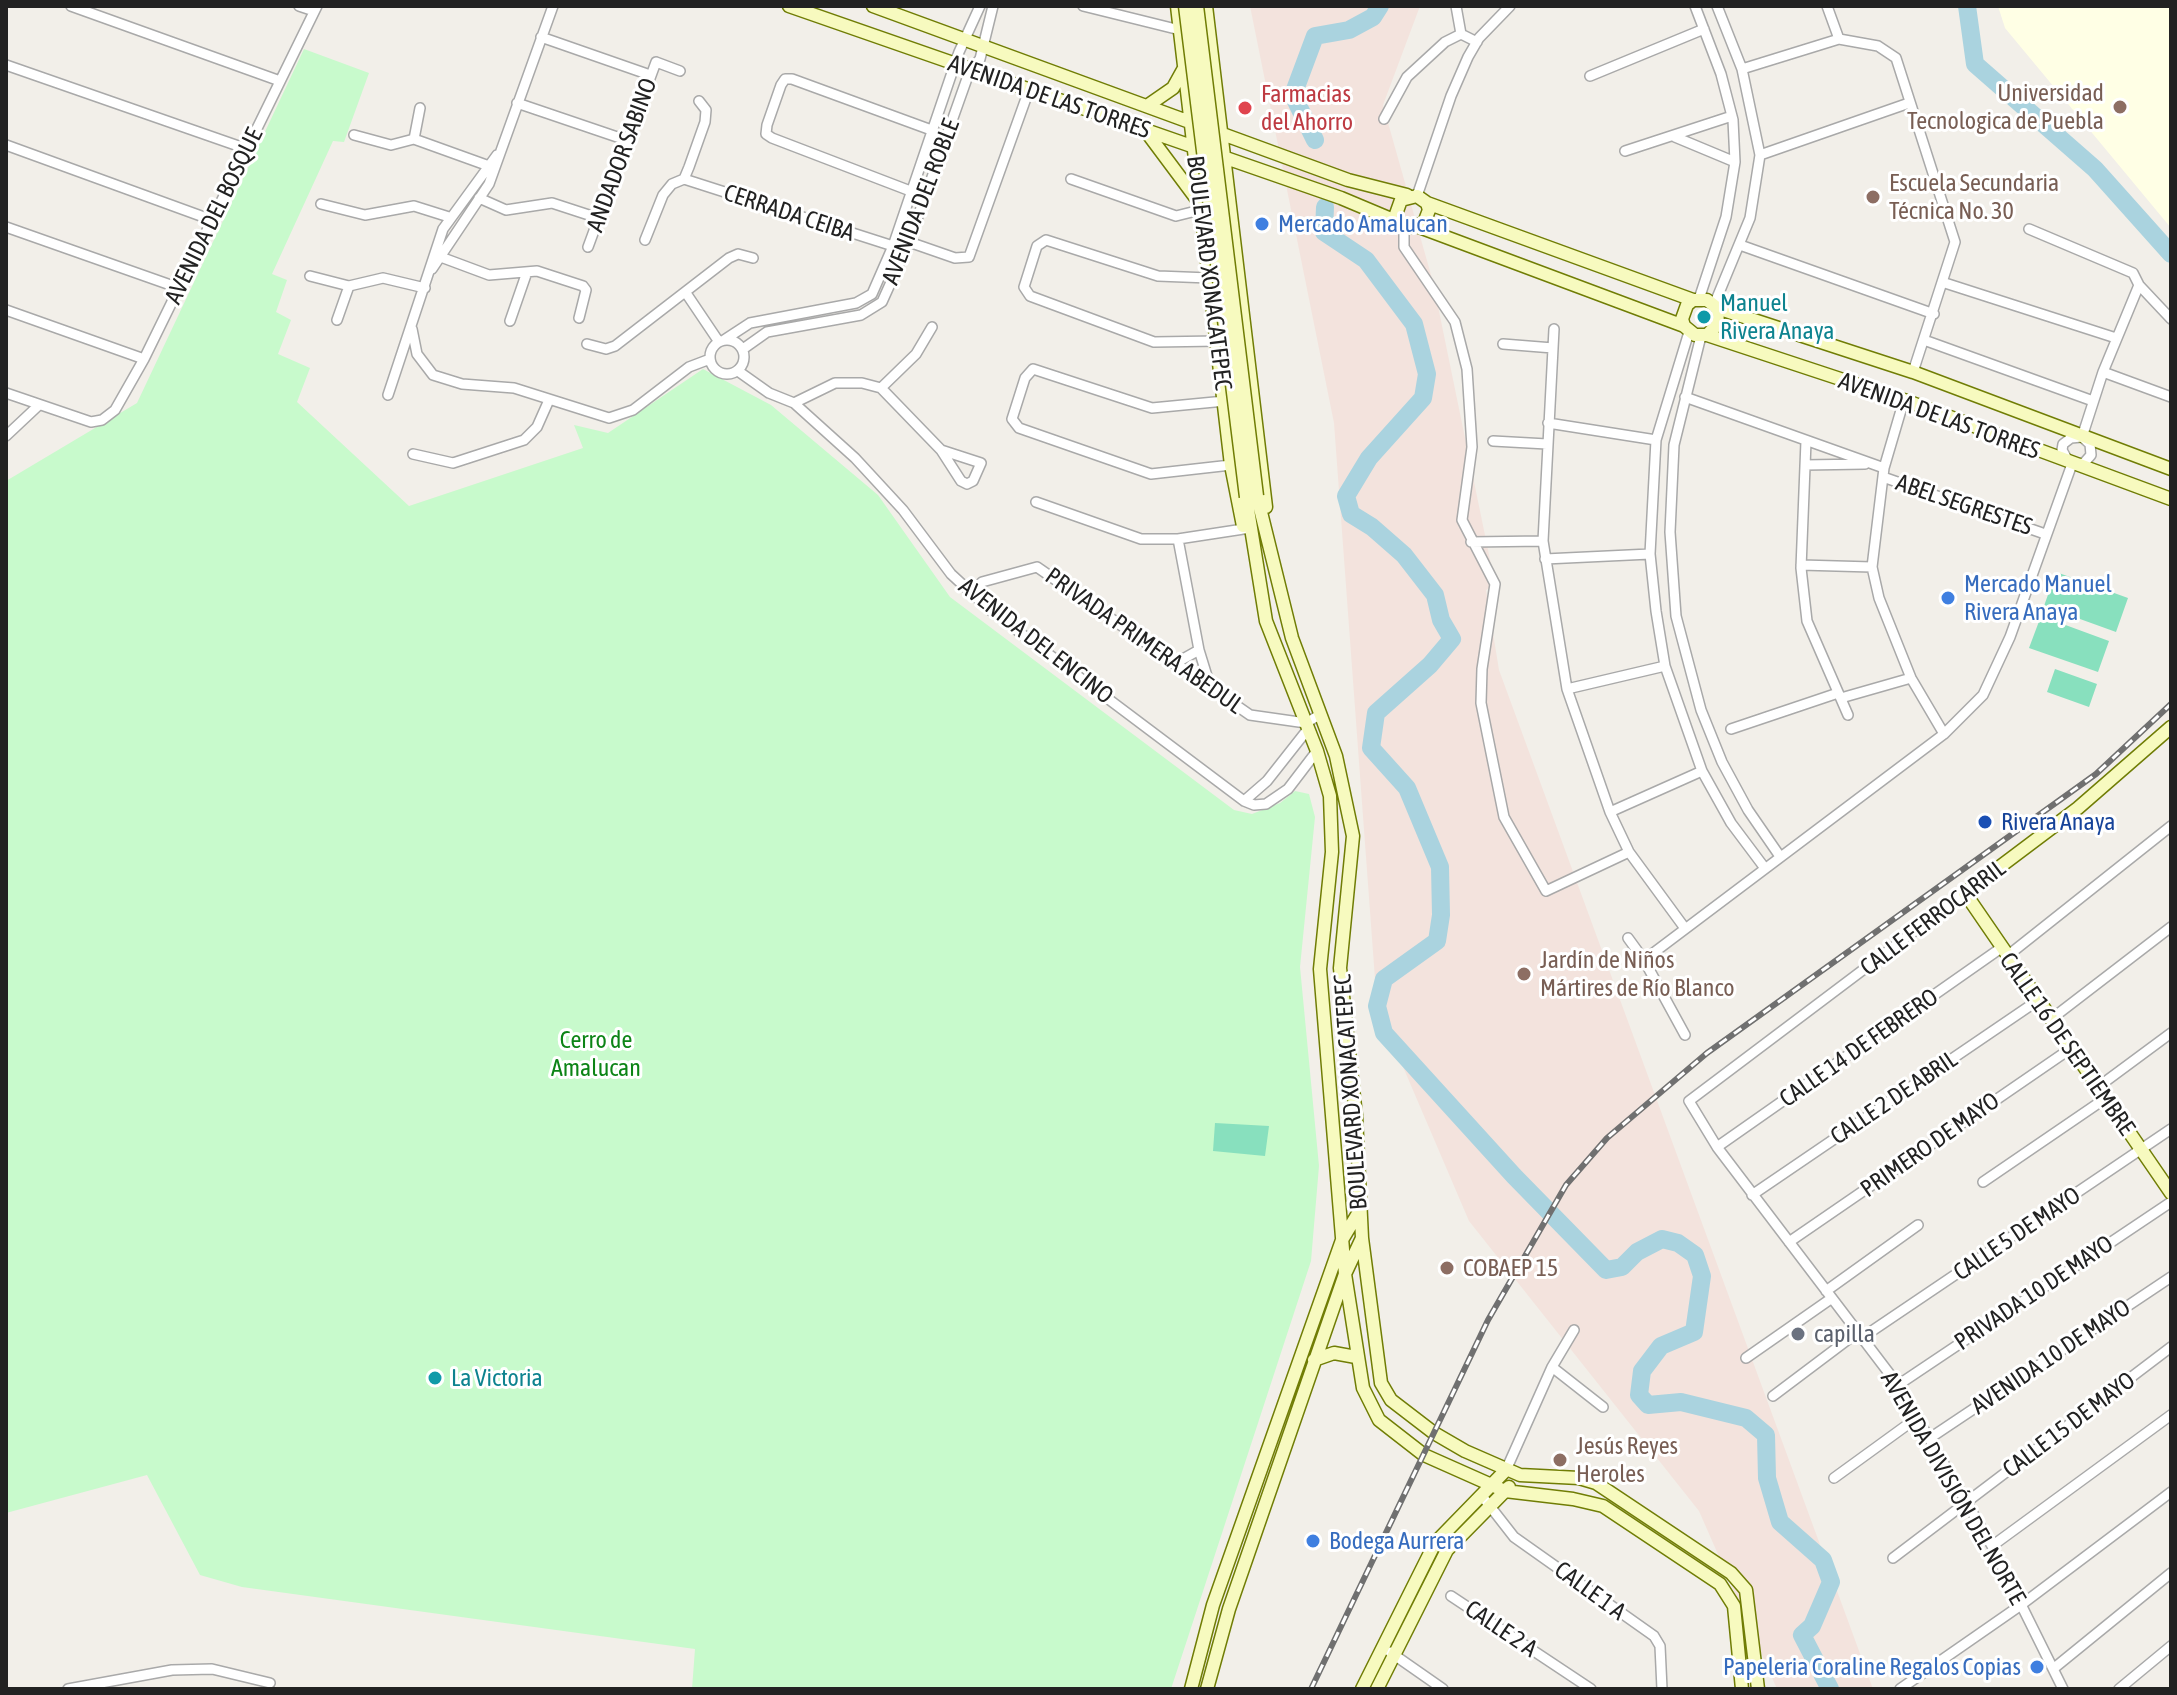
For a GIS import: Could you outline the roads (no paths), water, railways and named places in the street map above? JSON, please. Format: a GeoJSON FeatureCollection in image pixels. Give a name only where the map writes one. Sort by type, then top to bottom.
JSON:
{"type":"FeatureCollection","features":[{"type":"Feature","properties":{"kind":"street"},"geometry":{"type":"LineString","coordinates":[[71,6],[280,81]]}},
{"type":"Feature","properties":{"kind":"street"},"geometry":{"type":"LineString","coordinates":[[299,6],[315,9]]}},
{"type":"Feature","properties":{"kind":"street"},"geometry":{"type":"LineString","coordinates":[[388,395],[432,269],[455,230],[478,204],[553,6]]}},
{"type":"Feature","properties":{"kind":"street","name":"AVENIDA DE LAS TORRES"},"geometry":{"type":"LineString","coordinates":[[789,6],[1341,198],[1695,332],[1904,400],[2171,499]]}},
{"type":"Feature","properties":{"kind":"street","name":"AVENIDA DE LAS TORRES"},"geometry":{"type":"LineString","coordinates":[[873,6],[1348,180],[1417,198],[1696,300],[1913,372],[2171,469]]}},
{"type":"Feature","properties":{"kind":"street","name":"AVENIDA DEL ROBLE"},"geometry":{"type":"LineString","coordinates":[[743,349],[767,332],[872,311],[891,287],[909,242],[964,67],[959,52],[980,6]]}},
{"type":"Feature","properties":{"kind":"street","name":"AVENIDA DEL ROBLE"},"geometry":{"type":"LineString","coordinates":[[722,341],[762,319],[856,303],[872,294],[880,281],[934,131],[964,67],[980,59],[993,6]]}},
{"type":"Feature","properties":{"kind":"street"},"geometry":{"type":"LineString","coordinates":[[1083,6],[1112,10],[1180,30]]}},
{"type":"Feature","properties":{"kind":"street","name":"BOULEVARD XONACATEPEC"},"geometry":{"type":"LineString","coordinates":[[1177,6],[1231,465],[1266,621],[1317,751],[1330,796],[1332,852],[1320,969],[1342,1240],[1213,1605],[1191,1689]]}},
{"type":"Feature","properties":{"kind":"street","name":"BOULEVARD XONACATEPEC"},"geometry":{"type":"LineString","coordinates":[[1185,6],[1251,496],[1266,530]]}},
{"type":"Feature","properties":{"kind":"street","name":"BOULEVARD XONACATEPEC"},"geometry":{"type":"LineString","coordinates":[[1197,6],[1251,496],[1248,532]]}},
{"type":"Feature","properties":{"kind":"street","name":"BOULEVARD XONACATEPEC"},"geometry":{"type":"LineString","coordinates":[[1206,6],[1266,530],[1292,638],[1347,795],[1353,836],[1340,968],[1356,1116],[1362,1238],[1345,1274],[1314,1360],[1229,1609],[1207,1689]]}},
{"type":"Feature","properties":{"kind":"street"},"geometry":{"type":"LineString","coordinates":[[1456,6],[1461,34]]}},
{"type":"Feature","properties":{"kind":"street"},"geometry":{"type":"LineString","coordinates":[[1419,227],[1428,217],[1417,198],[1451,96],[1477,42],[1510,6]]}},
{"type":"Feature","properties":{"kind":"street"},"geometry":{"type":"LineString","coordinates":[[1695,6],[1721,74],[1732,116],[1735,162],[1726,217],[1696,300],[1683,311],[1695,332],[1674,445],[1670,532],[1679,629],[1701,710],[1722,762],[1748,810],[1779,855]]}},
{"type":"Feature","properties":{"kind":"street"},"geometry":{"type":"LineString","coordinates":[[1695,332],[1718,324],[1715,306],[1750,218],[1760,155],[1755,116],[1742,69],[1717,6]]}},
{"type":"Feature","properties":{"kind":"street"},"geometry":{"type":"LineString","coordinates":[[1830,7],[1839,39]]}},
{"type":"Feature","properties":{"kind":"street","name":"AVENIDA DEL BOSQUE"},"geometry":{"type":"LineString","coordinates":[[39,405],[80,420],[102,420],[115,410],[144,359],[315,9]]}},
{"type":"Feature","properties":{"kind":"street"},"geometry":{"type":"LineString","coordinates":[[1590,76],[1704,29]]}},
{"type":"Feature","properties":{"kind":"street"},"geometry":{"type":"LineString","coordinates":[[1461,34],[1477,42]]}},
{"type":"Feature","properties":{"kind":"street"},"geometry":{"type":"LineString","coordinates":[[1384,119],[1407,77],[1445,42],[1461,34]]}},
{"type":"Feature","properties":{"kind":"street"},"geometry":{"type":"LineString","coordinates":[[541,37],[650,75]]}},
{"type":"Feature","properties":{"kind":"street"},"geometry":{"type":"LineString","coordinates":[[1742,69],[1839,39],[1878,46],[1896,58],[1955,242],[1945,283],[1913,372]]}},
{"type":"Feature","properties":{"kind":"street","name":"ANDADOR SABINO"},"geometry":{"type":"LineString","coordinates":[[588,247],[656,62],[680,71]]}},
{"type":"Feature","properties":{"kind":"street"},"geometry":{"type":"LineString","coordinates":[[6,65],[247,149]]}},
{"type":"Feature","properties":{"kind":"street"},"geometry":{"type":"LineString","coordinates":[[1147,106],[1173,88],[1184,67]]}},
{"type":"Feature","properties":{"kind":"street"},"geometry":{"type":"LineString","coordinates":[[913,192],[766,134],[785,79],[934,131]]}},
{"type":"Feature","properties":{"kind":"street"},"geometry":{"type":"LineString","coordinates":[[909,242],[955,258],[969,257],[1029,90]]}},
{"type":"Feature","properties":{"kind":"street"},"geometry":{"type":"LineString","coordinates":[[1187,97],[1203,106],[1210,104],[1216,94]]}},
{"type":"Feature","properties":{"kind":"street"},"geometry":{"type":"LineString","coordinates":[[645,240],[663,195],[672,184],[684,179],[705,122],[706,110],[699,101]]}},
{"type":"Feature","properties":{"kind":"street"},"geometry":{"type":"LineString","coordinates":[[517,103],[626,140]]}},
{"type":"Feature","properties":{"kind":"street"},"geometry":{"type":"LineString","coordinates":[[1760,155],[1909,103]]}},
{"type":"Feature","properties":{"kind":"street"},"geometry":{"type":"LineString","coordinates":[[414,139],[420,108]]}},
{"type":"Feature","properties":{"kind":"street"},"geometry":{"type":"LineString","coordinates":[[1625,151],[1732,116]]}},
{"type":"Feature","properties":{"kind":"street"},"geometry":{"type":"LineString","coordinates":[[1145,130],[1199,201]]}},
{"type":"Feature","properties":{"kind":"street"},"geometry":{"type":"LineString","coordinates":[[354,135],[391,145],[414,139],[491,167]]}},
{"type":"Feature","properties":{"kind":"street"},"geometry":{"type":"LineString","coordinates":[[1675,137],[1735,162]]}},
{"type":"Feature","properties":{"kind":"street"},"geometry":{"type":"LineString","coordinates":[[6,145],[212,220]]}},
{"type":"Feature","properties":{"kind":"street"},"geometry":{"type":"LineString","coordinates":[[438,256],[449,217],[491,167]]}},
{"type":"Feature","properties":{"kind":"street"},"geometry":{"type":"LineString","coordinates":[[1071,179],[1176,216],[1199,201],[1209,176],[1218,178],[1226,186]]}},
{"type":"Feature","properties":{"kind":"street","name":"CERRADA CEIBA"},"geometry":{"type":"LineString","coordinates":[[684,179],[893,246]]}},
{"type":"Feature","properties":{"kind":"street"},"geometry":{"type":"LineString","coordinates":[[1341,198],[1348,180]]}},
{"type":"Feature","properties":{"kind":"street"},"geometry":{"type":"LineString","coordinates":[[464,196],[478,204],[506,210],[560,204],[598,218]]}},
{"type":"Feature","properties":{"kind":"street"},"geometry":{"type":"LineString","coordinates":[[1417,198],[1397,206],[1404,247],[1455,322],[1467,369],[1472,447],[1462,520],[1495,584],[1482,669],[1481,703],[1504,817],[1546,891],[1629,852]]}},
{"type":"Feature","properties":{"kind":"street"},"geometry":{"type":"LineString","coordinates":[[321,204],[365,215],[414,206],[449,217]]}},
{"type":"Feature","properties":{"kind":"street"},"geometry":{"type":"LineString","coordinates":[[6,227],[179,288]]}},
{"type":"Feature","properties":{"kind":"street"},"geometry":{"type":"LineString","coordinates":[[2029,229],[2133,273],[2139,285],[2171,319]]}},
{"type":"Feature","properties":{"kind":"street"},"geometry":{"type":"LineString","coordinates":[[1209,278],[1158,276],[1052,240],[1041,241],[1025,282],[1025,293],[1154,342],[1218,341]]}},
{"type":"Feature","properties":{"kind":"street"},"geometry":{"type":"LineString","coordinates":[[1740,245],[1934,314]]}},
{"type":"Feature","properties":{"kind":"street"},"geometry":{"type":"LineString","coordinates":[[587,344],[606,349],[615,346],[733,255],[753,258]]}},
{"type":"Feature","properties":{"kind":"street"},"geometry":{"type":"LineString","coordinates":[[438,256],[489,275],[537,271],[583,286],[586,290],[579,318]]}},
{"type":"Feature","properties":{"kind":"street"},"geometry":{"type":"LineString","coordinates":[[510,321],[527,272]]}},
{"type":"Feature","properties":{"kind":"street"},"geometry":{"type":"LineString","coordinates":[[310,276],[349,286],[383,278],[425,288]]}},
{"type":"Feature","properties":{"kind":"street"},"geometry":{"type":"LineString","coordinates":[[1945,283],[2116,338]]}},
{"type":"Feature","properties":{"kind":"street"},"geometry":{"type":"LineString","coordinates":[[2082,437],[2103,372],[2139,285]]}},
{"type":"Feature","properties":{"kind":"street"},"geometry":{"type":"LineString","coordinates":[[337,320],[349,286]]}},
{"type":"Feature","properties":{"kind":"street"},"geometry":{"type":"LineString","coordinates":[[686,293],[722,341],[735,342],[743,349],[743,365],[731,375],[717,372],[710,359]]}},
{"type":"Feature","properties":{"kind":"street"},"geometry":{"type":"LineString","coordinates":[[6,310],[144,359]]}},
{"type":"Feature","properties":{"kind":"street"},"geometry":{"type":"LineString","coordinates":[[881,388],[916,354],[932,327]]}},
{"type":"Feature","properties":{"kind":"street"},"geometry":{"type":"LineString","coordinates":[[412,329],[417,354],[433,375],[462,384],[514,388],[597,416],[622,415],[689,367],[710,359],[722,341]]}},
{"type":"Feature","properties":{"kind":"street"},"geometry":{"type":"LineString","coordinates":[[1554,329],[1543,541],[1567,689],[1610,812],[1629,852],[1684,927]]}},
{"type":"Feature","properties":{"kind":"street"},"geometry":{"type":"LineString","coordinates":[[1695,332],[1656,440],[1650,554],[1665,666],[1702,771],[1731,823],[1764,867]]}},
{"type":"Feature","properties":{"kind":"street"},"geometry":{"type":"LineString","coordinates":[[1924,340],[2093,401]]}},
{"type":"Feature","properties":{"kind":"street"},"geometry":{"type":"LineString","coordinates":[[1503,344],[1553,348]]}},
{"type":"Feature","properties":{"kind":"street"},"geometry":{"type":"LineString","coordinates":[[1221,370],[1248,366]]}},
{"type":"Feature","properties":{"kind":"street"},"geometry":{"type":"LineString","coordinates":[[1225,401],[1152,408],[1033,369],[1025,378],[1012,419],[1019,428],[1151,474],[1231,465]]}},
{"type":"Feature","properties":{"kind":"street","name":"AVENIDA DEL ENCINO"},"geometry":{"type":"LineString","coordinates":[[738,371],[769,393],[794,403],[878,480],[951,574],[971,594],[1244,801]]}},
{"type":"Feature","properties":{"kind":"street"},"geometry":{"type":"LineString","coordinates":[[2103,372],[2171,397]]}},
{"type":"Feature","properties":{"kind":"street"},"geometry":{"type":"LineString","coordinates":[[794,403],[835,383],[862,383],[881,388],[941,450],[967,484],[973,481],[981,463],[941,450]]}},
{"type":"Feature","properties":{"kind":"street"},"geometry":{"type":"LineString","coordinates":[[6,393],[39,405],[6,436]]}},
{"type":"Feature","properties":{"kind":"street","name":"ABEL SEGRESTES"},"geometry":{"type":"LineString","coordinates":[[1685,397],[1872,464],[1884,472],[2045,534]]}},
{"type":"Feature","properties":{"kind":"street"},"geometry":{"type":"LineString","coordinates":[[413,454],[453,463],[524,440],[537,427],[549,400]]}},
{"type":"Feature","properties":{"kind":"street"},"geometry":{"type":"LineString","coordinates":[[1904,400],[1884,472],[1872,567],[1879,598],[1911,678],[1944,734]]}},
{"type":"Feature","properties":{"kind":"street"},"geometry":{"type":"LineString","coordinates":[[1548,423],[1656,440]]}},
{"type":"Feature","properties":{"kind":"street"},"geometry":{"type":"LineString","coordinates":[[2082,437],[2090,444],[2091,455],[2084,463],[2072,464],[2064,457],[2063,444],[2071,438],[2082,437]]}},
{"type":"Feature","properties":{"kind":"street"},"geometry":{"type":"LineString","coordinates":[[1493,441],[1547,444]]}},
{"type":"Feature","properties":{"kind":"street"},"geometry":{"type":"LineString","coordinates":[[1806,441],[1801,565],[1807,621],[1848,715]]}},
{"type":"Feature","properties":{"kind":"street"},"geometry":{"type":"LineString","coordinates":[[1805,465],[1872,464]]}},
{"type":"Feature","properties":{"kind":"street"},"geometry":{"type":"LineString","coordinates":[[1644,960],[1779,855],[1944,734],[1983,695],[2010,637],[2072,464]]}},
{"type":"Feature","properties":{"kind":"street"},"geometry":{"type":"LineString","coordinates":[[1036,502],[1141,539],[1178,539],[1248,532]]}},
{"type":"Feature","properties":{"kind":"street"},"geometry":{"type":"LineString","coordinates":[[1178,539],[1199,650],[1211,689]]}},
{"type":"Feature","properties":{"kind":"street"},"geometry":{"type":"LineString","coordinates":[[1471,542],[1543,541]]}},
{"type":"Feature","properties":{"kind":"street"},"geometry":{"type":"LineString","coordinates":[[1545,559],[1650,554]]}},
{"type":"Feature","properties":{"kind":"street"},"geometry":{"type":"LineString","coordinates":[[1801,565],[1872,567]]}},
{"type":"Feature","properties":{"kind":"street","name":"PRIVADA PRIMERA ABEDUL"},"geometry":{"type":"LineString","coordinates":[[971,594],[982,582],[1037,567],[1250,715],[1307,726]]}},
{"type":"Feature","properties":{"kind":"street"},"geometry":{"type":"LineString","coordinates":[[1174,664],[1199,650]]}},
{"type":"Feature","properties":{"kind":"street"},"geometry":{"type":"LineString","coordinates":[[1567,689],[1665,666]]}},
{"type":"Feature","properties":{"kind":"street"},"geometry":{"type":"LineString","coordinates":[[1731,729],[1911,678]]}},
{"type":"Feature","properties":{"kind":"street"},"geometry":{"type":"LineString","coordinates":[[1317,751],[1288,789],[1266,804],[1254,805],[1244,801],[1267,781],[1307,726],[1321,714]]}},
{"type":"Feature","properties":{"kind":"street","name":"CALLE FERROCARRIL"},"geometry":{"type":"LineString","coordinates":[[1689,1101],[2078,808],[2171,727]]}},
{"type":"Feature","properties":{"kind":"street"},"geometry":{"type":"LineString","coordinates":[[1610,812],[1702,771]]}},
{"type":"Feature","properties":{"kind":"street","name":"CALLE 14 DE FEBRERO"},"geometry":{"type":"LineString","coordinates":[[1717,1147],[2003,953],[2171,826]]}},
{"type":"Feature","properties":{"kind":"street","name":"CALLE 16 DE SEPTIEMBRE"},"geometry":{"type":"LineString","coordinates":[[1965,893],[2003,953],[2171,1193]]}},
{"type":"Feature","properties":{"kind":"street"},"geometry":{"type":"LineString","coordinates":[[2050,1020],[2171,927]]}},
{"type":"Feature","properties":{"kind":"street"},"geometry":{"type":"LineString","coordinates":[[1628,938],[1644,960],[1685,1035]]}},
{"type":"Feature","properties":{"kind":"street","name":"CALLE 2 DE ABRIL"},"geometry":{"type":"LineString","coordinates":[[1752,1195],[2037,1001]]}},
{"type":"Feature","properties":{"kind":"street"},"geometry":{"type":"LineString","coordinates":[[1983,1182],[2102,1093],[2171,1033]]}},
{"type":"Feature","properties":{"kind":"street","name":"PRIMERO DE MAYO"},"geometry":{"type":"LineString","coordinates":[[1789,1242],[2070,1049]]}},
{"type":"Feature","properties":{"kind":"street","name":"AVENIDA DIVISIÓN DEL NORTE"},"geometry":{"type":"LineString","coordinates":[[1689,1101],[1752,1195],[1898,1385],[1992,1546],[2063,1689]]}},
{"type":"Feature","properties":{"kind":"street","name":"CALLE 5 DE MAYO"},"geometry":{"type":"LineString","coordinates":[[1773,1396],[1860,1334],[2171,1129]]}},
{"type":"Feature","properties":{"kind":"street","name":"PRIVADA 10 DE MAYO"},"geometry":{"type":"LineString","coordinates":[[1898,1385],[2171,1202]]}},
{"type":"Feature","properties":{"kind":"street"},"geometry":{"type":"LineString","coordinates":[[1360,1210],[1342,1240],[1345,1274],[1363,1388],[1379,1420],[1424,1455],[1488,1496],[1505,1491],[1603,1506],[1720,1584],[1734,1606],[1742,1689]]}},
{"type":"Feature","properties":{"kind":"street"},"geometry":{"type":"LineString","coordinates":[[1746,1358],[1918,1225]]}},
{"type":"Feature","properties":{"kind":"street"},"geometry":{"type":"LineString","coordinates":[[1362,1238],[1377,1364],[1381,1383],[1391,1400],[1434,1433],[1506,1470],[1520,1475],[1596,1483],[1731,1573],[1746,1590],[1758,1689]]}},
{"type":"Feature","properties":{"kind":"street","name":"AVENIDA 10 DE MAYO"},"geometry":{"type":"LineString","coordinates":[[1930,1438],[2171,1277]]}},
{"type":"Feature","properties":{"kind":"street"},"geometry":{"type":"LineString","coordinates":[[1362,1689],[1390,1652],[1447,1550],[1506,1470],[1552,1367],[1574,1330]]}},
{"type":"Feature","properties":{"kind":"street","name":"CALLE 15 DE MAYO"},"geometry":{"type":"LineString","coordinates":[[1893,1558],[2171,1347]]}},
{"type":"Feature","properties":{"kind":"street"},"geometry":{"type":"LineString","coordinates":[[1314,1360],[1334,1353],[1356,1357]]}},
{"type":"Feature","properties":{"kind":"street"},"geometry":{"type":"LineString","coordinates":[[1552,1367],[1603,1407]]}},
{"type":"Feature","properties":{"kind":"street"},"geometry":{"type":"LineString","coordinates":[[1992,1546],[2171,1415]]}},
{"type":"Feature","properties":{"kind":"street"},"geometry":{"type":"LineString","coordinates":[[1834,1478],[1918,1417]]}},
{"type":"Feature","properties":{"kind":"street"},"geometry":{"type":"LineString","coordinates":[[1488,1496],[1505,1491],[1520,1475]]}},
{"type":"Feature","properties":{"kind":"street"},"geometry":{"type":"LineString","coordinates":[[1900,1689],[2021,1605],[2171,1492]]}},
{"type":"Feature","properties":{"kind":"street","name":"CALLE 1 A"},"geometry":{"type":"LineString","coordinates":[[1488,1496],[1514,1537],[1654,1636],[1660,1646],[1662,1689]]}},
{"type":"Feature","properties":{"kind":"street"},"geometry":{"type":"LineString","coordinates":[[2053,1669],[2171,1573]]}},
{"type":"Feature","properties":{"kind":"street","name":"CALLE 2 A"},"geometry":{"type":"LineString","coordinates":[[1451,1596],[1591,1689]]}},
{"type":"Feature","properties":{"kind":"street"},"geometry":{"type":"LineString","coordinates":[[2119,1689],[2171,1646]]}},
{"type":"Feature","properties":{"kind":"street"},"geometry":{"type":"LineString","coordinates":[[1377,1689],[1390,1652]]}},
{"type":"Feature","properties":{"kind":"street"},"geometry":{"type":"LineString","coordinates":[[1390,1652],[1443,1689]]}},
{"type":"Feature","properties":{"kind":"street"},"geometry":{"type":"LineString","coordinates":[[68,1689],[172,1670],[212,1669],[270,1683]]}},
{"type":"Feature","properties":{"kind":"waterway"},"geometry":{"type":"LineString","coordinates":[[1315,140],[1293,95],[1315,36],[1349,30],[1373,17],[1380,6]]}},
{"type":"Feature","properties":{"kind":"waterway"},"geometry":{"type":"LineString","coordinates":[[1967,6],[1975,64],[2095,169],[2171,254]]}},
{"type":"Feature","properties":{"kind":"waterway"},"geometry":{"type":"LineString","coordinates":[[1325,207],[1324,232],[1366,260],[1414,324],[1427,374],[1423,398],[1369,458],[1346,496],[1351,514],[1372,527],[1404,555],[1435,595],[1441,620],[1452,639],[1430,665],[1376,713],[1371,748],[1407,788],[1440,867],[1441,915],[1437,941],[1384,979],[1377,1006],[1384,1033],[1514,1176],[1606,1270],[1622,1267],[1637,1252],[1662,1239],[1678,1243],[1695,1255],[1702,1276],[1694,1332],[1661,1346],[1642,1371],[1639,1395],[1648,1405],[1681,1402],[1746,1418],[1766,1435],[1767,1478],[1780,1522],[1823,1560],[1831,1582],[1812,1626],[1802,1635],[1830,1689]]}},
{"type":"Feature","properties":{"kind":"railway"},"geometry":{"type":"LineString","coordinates":[[1311,1689],[1488,1320],[1566,1185],[1607,1138],[1707,1053],[2096,774],[2171,704]]}},
{"type":"Feature","properties":{"kind":"place","name":"Universidad Tecnologica de Puebla"},"geometry":{"type":"Point","coordinates":[2120,107]}},
{"type":"Feature","properties":{"kind":"place","name":"Farmacias del Ahorro"},"geometry":{"type":"Point","coordinates":[1245,108]}},
{"type":"Feature","properties":{"kind":"place","name":"Escuela Secundaria Técnica No. 30"},"geometry":{"type":"Point","coordinates":[1873,197]}},
{"type":"Feature","properties":{"kind":"place","name":"Mercado Amalucan"},"geometry":{"type":"Point","coordinates":[1262,224]}},
{"type":"Feature","properties":{"kind":"place","name":"Manuel Rivera Anaya"},"geometry":{"type":"Point","coordinates":[1704,317]}},
{"type":"Feature","properties":{"kind":"place","name":"Mercado Manuel Rivera Anaya"},"geometry":{"type":"Point","coordinates":[1948,598]}},
{"type":"Feature","properties":{"kind":"place","name":"Rivera Anaya"},"geometry":{"type":"Point","coordinates":[1985,822]}},
{"type":"Feature","properties":{"kind":"place","name":"Jardín de Niños Mártires de Río Blanco"},"geometry":{"type":"Point","coordinates":[1524,974]}},
{"type":"Feature","properties":{"kind":"place","name":"COBAEP 15"},"geometry":{"type":"Point","coordinates":[1447,1268]}},
{"type":"Feature","properties":{"kind":"place","name":"capilla"},"geometry":{"type":"Point","coordinates":[1798,1334]}},
{"type":"Feature","properties":{"kind":"place","name":"La Victoria"},"geometry":{"type":"Point","coordinates":[435,1378]}},
{"type":"Feature","properties":{"kind":"place","name":"Jesús Reyes Heroles"},"geometry":{"type":"Point","coordinates":[1560,1460]}},
{"type":"Feature","properties":{"kind":"place","name":"Bodega Aurrera"},"geometry":{"type":"Point","coordinates":[1313,1541]}},
{"type":"Feature","properties":{"kind":"place","name":"Papeleria Coraline Regalos Copias"},"geometry":{"type":"Point","coordinates":[2037,1667]}},
{"type":"Feature","properties":{"kind":"park label","name":"Cerro de Amalucan"},"geometry":{"type":"Point","coordinates":[596,1054]}}]}
